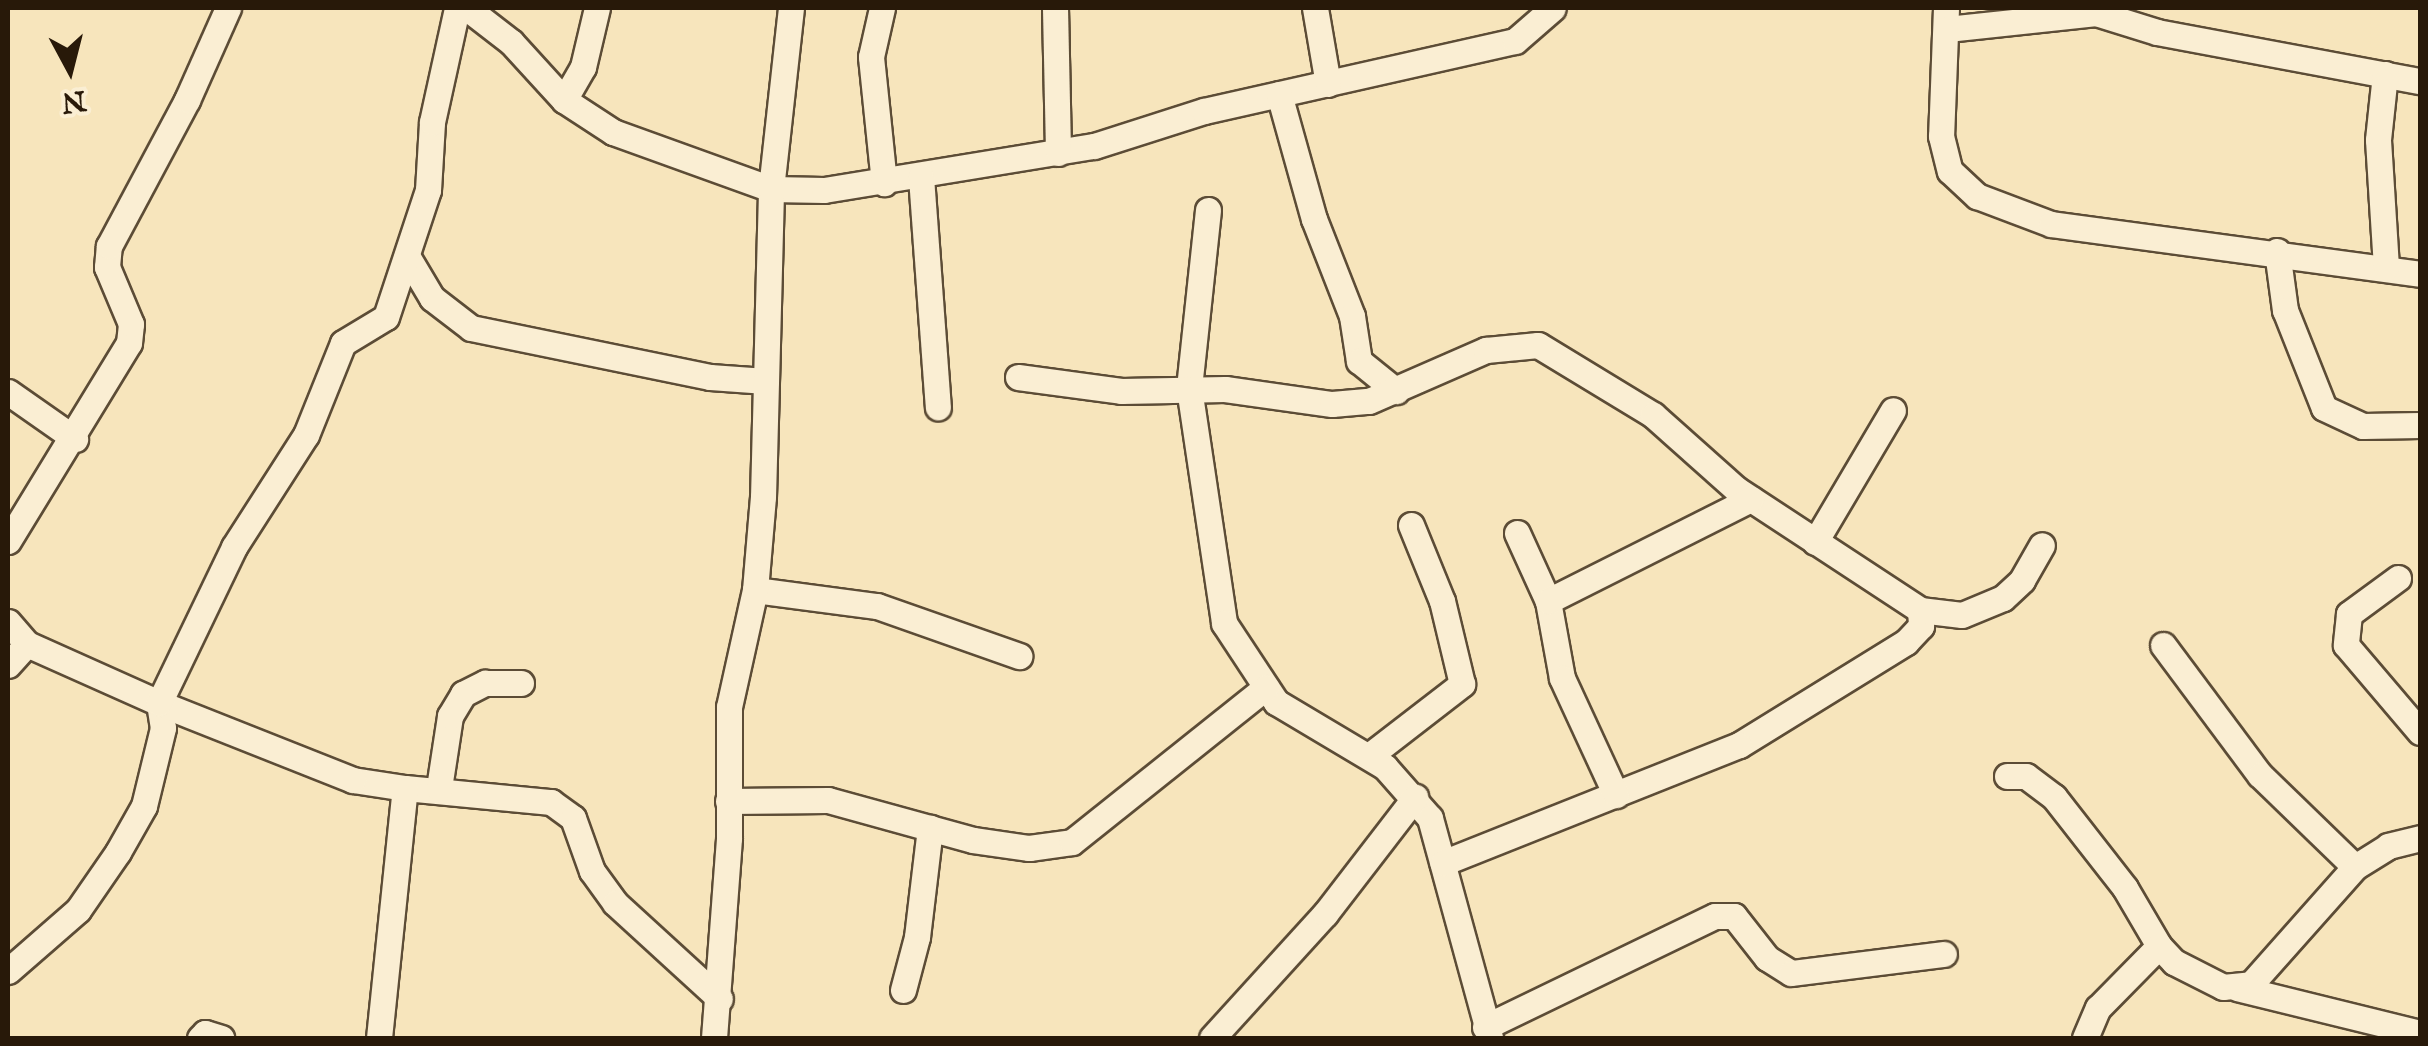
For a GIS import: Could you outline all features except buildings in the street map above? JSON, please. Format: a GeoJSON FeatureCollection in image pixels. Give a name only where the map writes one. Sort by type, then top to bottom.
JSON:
{"type":"FeatureCollection","features":[{"type":"Feature","properties":{"kind":"street"},"geometry":{"type":"LineString","coordinates":[[8,541],[75,439],[129,343],[132,324],[107,267],[109,246],[187,100],[228,8]]}},
{"type":"Feature","properties":{"kind":"street"},"geometry":{"type":"LineString","coordinates":[[8,971],[78,910],[144,806],[160,751],[160,704],[234,547],[306,435],[342,343],[386,316],[428,190],[432,122],[457,8]]}},
{"type":"Feature","properties":{"kind":"street"},"geometry":{"type":"LineString","coordinates":[[467,8],[511,42],[564,100],[614,132],[771,189],[884,182],[1058,153],[1279,94],[1515,42],[1553,8]]}},
{"type":"Feature","properties":{"kind":"street"},"geometry":{"type":"LineString","coordinates":[[564,100],[583,67],[597,8]]}},
{"type":"Feature","properties":{"kind":"street"},"geometry":{"type":"LineString","coordinates":[[714,1038],[720,999],[729,707],[755,590],[771,189],[791,8]]}},
{"type":"Feature","properties":{"kind":"street"},"geometry":{"type":"LineString","coordinates":[[882,8],[871,57],[884,182]]}},
{"type":"Feature","properties":{"kind":"street"},"geometry":{"type":"LineString","coordinates":[[1055,8],[1058,153]]}},
{"type":"Feature","properties":{"kind":"street"},"geometry":{"type":"LineString","coordinates":[[1315,8],[1328,84]]}},
{"type":"Feature","properties":{"kind":"street"},"geometry":{"type":"LineString","coordinates":[[2420,81],[2157,32],[2096,13],[1947,18],[1942,136],[1961,186],[2051,224],[2277,251],[2420,274]]}},
{"type":"Feature","properties":{"kind":"street"},"geometry":{"type":"LineString","coordinates":[[2385,74],[2378,140],[2386,268]]}},
{"type":"Feature","properties":{"kind":"street"},"geometry":{"type":"LineString","coordinates":[[1279,94],[1314,219],[1352,316],[1360,362],[1396,391]]}},
{"type":"Feature","properties":{"kind":"street"},"geometry":{"type":"LineString","coordinates":[[922,177],[938,407]]}},
{"type":"Feature","properties":{"kind":"street"},"geometry":{"type":"LineString","coordinates":[[1208,210],[1189,388],[1213,583],[1224,624],[1276,702],[1369,756],[1414,796],[1430,818],[1488,1033],[1714,916],[1734,916],[1766,958],[1791,973],[1944,954]]}},
{"type":"Feature","properties":{"kind":"street"},"geometry":{"type":"LineString","coordinates":[[2277,251],[2285,310],[2324,408],[2363,426],[2420,425]]}},
{"type":"Feature","properties":{"kind":"street"},"geometry":{"type":"LineString","coordinates":[[407,256],[432,298],[471,328],[710,377],[766,380]]}},
{"type":"Feature","properties":{"kind":"street"},"geometry":{"type":"LineString","coordinates":[[393,299],[432,298]]}},
{"type":"Feature","properties":{"kind":"street"},"geometry":{"type":"LineString","coordinates":[[1018,377],[1121,391],[1189,388],[1332,404],[1396,391],[1486,350],[1538,346],[1653,414],[1751,498],[1920,610],[1962,615],[2004,598],[2022,580],[2042,545]]}},
{"type":"Feature","properties":{"kind":"street"},"geometry":{"type":"LineString","coordinates":[[1332,404],[1360,362]]}},
{"type":"Feature","properties":{"kind":"street"},"geometry":{"type":"LineString","coordinates":[[8,392],[75,439]]}},
{"type":"Feature","properties":{"kind":"street"},"geometry":{"type":"LineString","coordinates":[[1815,542],[1893,410]]}},
{"type":"Feature","properties":{"kind":"street"},"geometry":{"type":"LineString","coordinates":[[1548,602],[1751,498]]}},
{"type":"Feature","properties":{"kind":"street"},"geometry":{"type":"LineString","coordinates":[[1369,756],[1462,684],[1442,601],[1411,525]]}},
{"type":"Feature","properties":{"kind":"street"},"geometry":{"type":"LineString","coordinates":[[1517,533],[1548,602],[1562,678],[1616,795]]}},
{"type":"Feature","properties":{"kind":"street"},"geometry":{"type":"LineString","coordinates":[[2398,578],[2349,614],[2346,645],[2420,732]]}},
{"type":"Feature","properties":{"kind":"street"},"geometry":{"type":"LineString","coordinates":[[755,590],[877,606],[1019,656]]}},
{"type":"Feature","properties":{"kind":"street"},"geometry":{"type":"LineString","coordinates":[[1443,864],[1740,745],[1850,681],[1906,642],[1921,626],[1920,610]]}},
{"type":"Feature","properties":{"kind":"street"},"geometry":{"type":"LineString","coordinates":[[8,622],[27,644],[160,704],[353,780],[551,802],[573,818],[592,871],[615,904],[720,999]]}},
{"type":"Feature","properties":{"kind":"street"},"geometry":{"type":"LineString","coordinates":[[8,665],[27,644]]}},
{"type":"Feature","properties":{"kind":"street"},"geometry":{"type":"LineString","coordinates":[[2164,645],[2260,775],[2355,867]]}},
{"type":"Feature","properties":{"kind":"street"},"geometry":{"type":"LineString","coordinates":[[438,788],[450,716],[463,694],[485,683],[521,683]]}},
{"type":"Feature","properties":{"kind":"street"},"geometry":{"type":"LineString","coordinates":[[728,801],[828,800],[930,828],[1029,848],[1072,842],[1266,687]]}},
{"type":"Feature","properties":{"kind":"street"},"geometry":{"type":"LineString","coordinates":[[2007,776],[2026,776],[2054,797],[2125,888],[2159,946],[2174,962],[2237,988],[2420,1036]]}},
{"type":"Feature","properties":{"kind":"street"},"geometry":{"type":"LineString","coordinates":[[379,1038],[405,788]]}},
{"type":"Feature","properties":{"kind":"street"},"geometry":{"type":"LineString","coordinates":[[1212,1038],[1325,914],[1414,796]]}},
{"type":"Feature","properties":{"kind":"street"},"geometry":{"type":"LineString","coordinates":[[903,990],[918,937],[930,828]]}},
{"type":"Feature","properties":{"kind":"street"},"geometry":{"type":"LineString","coordinates":[[2237,988],[2251,984],[2355,867],[2419,830]]}},
{"type":"Feature","properties":{"kind":"street"},"geometry":{"type":"LineString","coordinates":[[2085,1038],[2098,1008],[2159,946]]}},
{"type":"Feature","properties":{"kind":"street"},"geometry":{"type":"LineString","coordinates":[[200,1038],[205,1033],[220,1038]]}}]}
